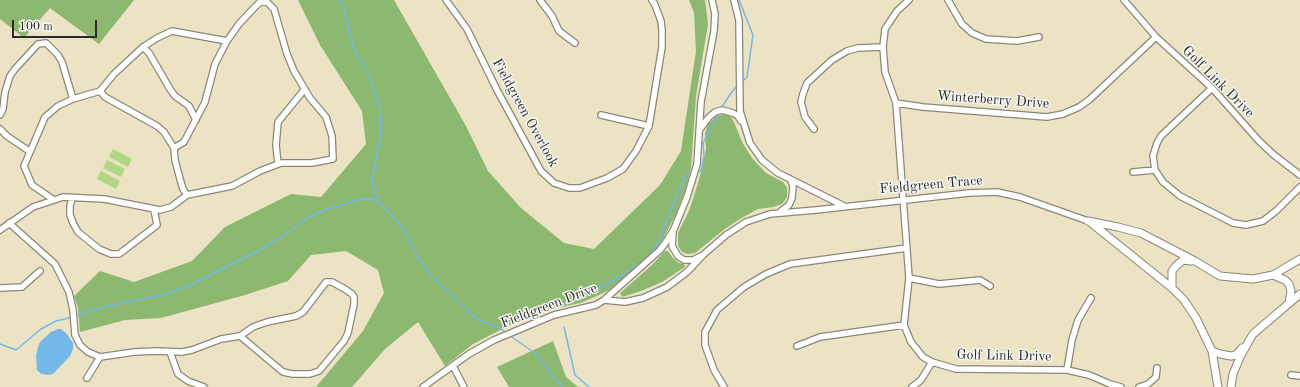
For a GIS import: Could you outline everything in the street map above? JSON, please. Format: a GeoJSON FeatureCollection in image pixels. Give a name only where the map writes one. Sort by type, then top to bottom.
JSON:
{"type":"FeatureCollection","features":[{"type":"Feature","properties":{"kind":"street","name":"Fieldgreen Overlook"},"geometry":{"type":"LineString","coordinates":[[446,0],[467,28],[497,90],[541,171],[554,183],[570,188],[580,188],[607,178],[623,169],[636,151],[649,126],[662,46],[661,21],[652,0]]}},
{"type":"Feature","properties":{"kind":"street"},"geometry":{"type":"LineString","coordinates":[[540,0],[552,16],[559,31],[575,43]]}},
{"type":"Feature","properties":{"kind":"street","name":"Fieldgreen Drive"},"geometry":{"type":"LineString","coordinates":[[423,387],[475,350],[494,340],[554,315],[596,305],[604,300],[660,250],[674,229],[687,197],[697,164],[702,94],[714,31],[715,14],[712,0]]}},
{"type":"Feature","properties":{"kind":"street"},"geometry":{"type":"LineString","coordinates":[[734,0],[740,20],[740,111],[750,143],[762,160],[778,173],[844,206]]}},
{"type":"Feature","properties":{"kind":"street","name":"Golf Link Drive"},"geometry":{"type":"LineString","coordinates":[[909,0],[897,11],[885,29],[883,47],[885,72],[896,103],[902,200],[909,278],[904,325],[911,342],[923,356],[932,362],[956,369],[1067,370],[1089,375],[1121,387]]}},
{"type":"Feature","properties":{"kind":"street"},"geometry":{"type":"LineString","coordinates":[[948,0],[962,24],[972,33],[986,39],[1017,41],[1039,37]]}},
{"type":"Feature","properties":{"kind":"street","name":"Golf Link Drive"},"geometry":{"type":"LineString","coordinates":[[1124,0],[1156,37],[1212,88],[1259,141],[1274,155],[1300,175]]}},
{"type":"Feature","properties":{"kind":"street"},"geometry":{"type":"LineString","coordinates":[[0,230],[34,207],[63,197],[104,199],[160,210],[171,207],[187,195],[232,186],[281,163],[312,163],[333,159],[332,136],[326,117],[304,90],[294,71],[287,54],[274,9],[266,1],[259,3],[253,8],[227,41],[215,64],[205,102],[184,142],[174,148]]}},
{"type":"Feature","properties":{"kind":"street"},"geometry":{"type":"LineString","coordinates":[[54,200],[32,184],[24,166],[29,151],[45,117],[58,106],[73,99],[100,91],[114,74],[143,47],[172,31],[227,41]]}},
{"type":"Feature","properties":{"kind":"street","name":"Winterberry Drive"},"geometry":{"type":"LineString","coordinates":[[896,103],[923,107],[1047,118],[1064,114],[1079,107],[1089,100],[1156,37]]}},
{"type":"Feature","properties":{"kind":"street"},"geometry":{"type":"LineString","coordinates":[[0,115],[3,109],[4,92],[10,76],[38,44],[46,43],[58,55],[62,62],[73,99]]}},
{"type":"Feature","properties":{"kind":"street"},"geometry":{"type":"LineString","coordinates":[[143,47],[149,53],[175,96],[189,106],[196,120]]}},
{"type":"Feature","properties":{"kind":"street"},"geometry":{"type":"LineString","coordinates":[[814,129],[805,117],[802,107],[803,94],[807,83],[832,60],[847,51],[858,48],[883,47]]}},
{"type":"Feature","properties":{"kind":"street"},"geometry":{"type":"LineString","coordinates":[[1212,88],[1156,143],[1153,156],[1155,170],[1162,182],[1180,196],[1233,223],[1246,225],[1263,221],[1276,211],[1300,187]]}},
{"type":"Feature","properties":{"kind":"street"},"geometry":{"type":"LineString","coordinates":[[278,164],[276,145],[278,122],[304,90]]}},
{"type":"Feature","properties":{"kind":"street"},"geometry":{"type":"LineString","coordinates":[[100,91],[105,97],[157,126],[164,132],[174,148],[175,160],[180,179],[183,189],[187,195]]}},
{"type":"Feature","properties":{"kind":"street"},"geometry":{"type":"LineString","coordinates":[[700,129],[709,117],[715,112],[722,110],[738,116],[744,127]]}},
{"type":"Feature","properties":{"kind":"street"},"geometry":{"type":"LineString","coordinates":[[601,115],[649,126]]}},
{"type":"Feature","properties":{"kind":"street"},"geometry":{"type":"LineString","coordinates":[[0,129],[7,136],[29,151]]}},
{"type":"Feature","properties":{"kind":"street"},"geometry":{"type":"LineString","coordinates":[[1133,172],[1155,170]]}},
{"type":"Feature","properties":{"kind":"street"},"geometry":{"type":"LineString","coordinates":[[778,213],[785,209],[792,198],[793,186],[790,179]]}},
{"type":"Feature","properties":{"kind":"street","name":"Fieldgreen Trace"},"geometry":{"type":"LineString","coordinates":[[604,300],[625,302],[644,298],[666,287],[683,275],[726,235],[746,222],[770,214],[969,192],[998,192],[1020,197],[1088,221],[1103,231],[1172,288],[1184,300],[1196,318],[1212,351],[1218,387]]}},
{"type":"Feature","properties":{"kind":"street"},"geometry":{"type":"LineString","coordinates":[[72,198],[70,214],[78,232],[99,249],[111,254],[119,254],[157,225],[154,209]]}},
{"type":"Feature","properties":{"kind":"street"},"geometry":{"type":"LineString","coordinates":[[1088,221],[1118,226],[1141,233],[1195,261],[1220,276],[1253,279],[1273,275],[1300,259]]}},
{"type":"Feature","properties":{"kind":"street"},"geometry":{"type":"LineString","coordinates":[[9,223],[55,264],[69,292],[73,310],[75,335],[80,345],[88,352],[100,357],[134,352],[170,352],[192,350],[221,339],[240,336],[253,327],[266,322],[296,316],[303,312],[326,282],[332,282],[345,289],[354,297],[348,333],[344,341],[318,371],[310,374],[292,374],[283,372],[240,336]]}},
{"type":"Feature","properties":{"kind":"street"},"geometry":{"type":"LineString","coordinates":[[674,229],[672,246],[678,256],[684,260],[693,260],[703,256]]}},
{"type":"Feature","properties":{"kind":"street"},"geometry":{"type":"LineString","coordinates":[[724,387],[714,370],[705,345],[704,332],[717,310],[744,287],[766,274],[790,264],[906,248]]}},
{"type":"Feature","properties":{"kind":"street"},"geometry":{"type":"LineString","coordinates":[[1172,288],[1172,271],[1176,266],[1183,260],[1195,261]]}},
{"type":"Feature","properties":{"kind":"street"},"geometry":{"type":"LineString","coordinates":[[0,288],[22,287],[40,271]]}},
{"type":"Feature","properties":{"kind":"street"},"geometry":{"type":"LineString","coordinates":[[1273,275],[1285,280],[1289,284],[1289,303]]}},
{"type":"Feature","properties":{"kind":"street"},"geometry":{"type":"LineString","coordinates":[[909,278],[939,284],[980,280],[990,286]]}},
{"type":"Feature","properties":{"kind":"street"},"geometry":{"type":"LineString","coordinates":[[1212,351],[1231,356],[1236,354],[1253,334],[1300,294]]}},
{"type":"Feature","properties":{"kind":"street"},"geometry":{"type":"LineString","coordinates":[[1067,370],[1072,340],[1078,320],[1091,298]]}},
{"type":"Feature","properties":{"kind":"street"},"geometry":{"type":"LineString","coordinates":[[797,346],[820,337],[904,325]]}},
{"type":"Feature","properties":{"kind":"street"},"geometry":{"type":"LineString","coordinates":[[1231,387],[1233,374],[1241,355],[1253,334]]}},
{"type":"Feature","properties":{"kind":"street"},"geometry":{"type":"LineString","coordinates":[[170,352],[178,374],[188,381],[204,387]]}},
{"type":"Feature","properties":{"kind":"street"},"geometry":{"type":"LineString","coordinates":[[87,378],[100,357]]}},
{"type":"Feature","properties":{"kind":"street"},"geometry":{"type":"LineString","coordinates":[[912,387],[921,380],[932,362]]}},
{"type":"Feature","properties":{"kind":"street"},"geometry":{"type":"LineString","coordinates":[[453,366],[464,387]]}},
{"type":"Feature","properties":{"kind":"street"},"geometry":{"type":"LineString","coordinates":[[1138,387],[1148,384],[1156,377],[1157,368]]}},
{"type":"Feature","properties":{"kind":"street"},"geometry":{"type":"LineString","coordinates":[[1291,375],[1300,376]]}},
{"type":"Feature","properties":{"kind":"green space"},"geometry":{"type":"Polygon","coordinates":[[[0,0],[134,0],[99,44],[50,8],[24,38],[0,19],[0,0]]]}},
{"type":"Feature","properties":{"kind":"green space"},"geometry":{"type":"Polygon","coordinates":[[[298,0],[394,0],[466,126],[488,171],[521,208],[564,243],[594,249],[660,185],[681,151],[696,51],[694,13],[689,0],[705,0],[708,24],[696,96],[691,168],[685,191],[675,216],[663,239],[653,253],[609,290],[580,303],[544,311],[506,327],[473,344],[445,366],[418,322],[385,349],[352,387],[316,387],[363,331],[384,293],[378,270],[346,251],[311,255],[288,281],[245,295],[161,318],[125,320],[80,332],[78,308],[74,296],[100,271],[134,282],[192,261],[225,227],[291,194],[321,197],[366,144],[362,111],[320,45],[298,0]]]}},
{"type":"Feature","properties":{"kind":"green space"},"geometry":{"type":"Polygon","coordinates":[[[724,114],[730,116],[734,122],[742,142],[752,158],[766,173],[783,182],[787,188],[787,197],[782,204],[758,209],[740,219],[726,228],[695,253],[688,254],[682,252],[678,246],[678,233],[689,211],[699,180],[706,149],[705,133],[708,125],[715,117],[724,114]]]}},
{"type":"Feature","properties":{"kind":"green space"},"geometry":{"type":"Polygon","coordinates":[[[113,149],[132,159],[128,167],[109,157],[113,149]]]}},
{"type":"Feature","properties":{"kind":"green space"},"geometry":{"type":"Polygon","coordinates":[[[107,160],[125,169],[121,177],[103,168],[107,160]]]}},
{"type":"Feature","properties":{"kind":"green space"},"geometry":{"type":"Polygon","coordinates":[[[101,171],[120,181],[116,189],[97,179],[101,171]]]}},
{"type":"Feature","properties":{"kind":"green space"},"geometry":{"type":"Polygon","coordinates":[[[665,251],[668,251],[673,258],[679,263],[684,264],[685,267],[662,282],[622,297],[620,293],[652,265],[665,251]]]}},
{"type":"Feature","properties":{"kind":"green space"},"geometry":{"type":"Polygon","coordinates":[[[553,341],[566,377],[578,387],[509,387],[497,367],[553,341]]]}},
{"type":"Feature","properties":{"kind":"water"},"geometry":{"type":"Polygon","coordinates":[[[61,329],[66,333],[73,343],[73,349],[70,356],[54,373],[50,375],[41,374],[37,370],[36,356],[38,347],[40,342],[51,332],[61,329]]]}},
{"type":"Feature","properties":{"kind":"waterway"},"geometry":{"type":"LineString","coordinates":[[339,0],[344,9],[354,49],[370,77],[379,106],[381,123],[380,137],[372,180],[379,202],[402,227],[418,258],[433,278],[476,318],[504,331]]}},
{"type":"Feature","properties":{"kind":"waterway"},"geometry":{"type":"LineString","coordinates":[[739,0],[753,35],[747,77],[743,81]]}},
{"type":"Feature","properties":{"kind":"waterway"},"geometry":{"type":"LineString","coordinates":[[722,107],[737,86]]}},
{"type":"Feature","properties":{"kind":"waterway"},"geometry":{"type":"LineString","coordinates":[[698,172],[701,171],[704,156],[703,143],[719,114]]}},
{"type":"Feature","properties":{"kind":"waterway"},"geometry":{"type":"LineString","coordinates":[[568,304],[621,276],[645,260],[656,247],[685,176],[691,174]]}},
{"type":"Feature","properties":{"kind":"waterway"},"geometry":{"type":"LineString","coordinates":[[78,315],[107,306],[166,294],[195,283],[256,252],[283,236],[308,218],[325,210],[357,200],[372,199],[379,202]]}},
{"type":"Feature","properties":{"kind":"waterway"},"geometry":{"type":"LineString","coordinates":[[0,344],[16,350],[41,329],[56,321],[69,318]]}},
{"type":"Feature","properties":{"kind":"waterway"},"geometry":{"type":"LineString","coordinates":[[564,327],[575,375],[589,387]]}},
{"type":"Feature","properties":{"kind":"waterway"},"geometry":{"type":"LineString","coordinates":[[512,337],[536,354],[562,387]]}}]}
